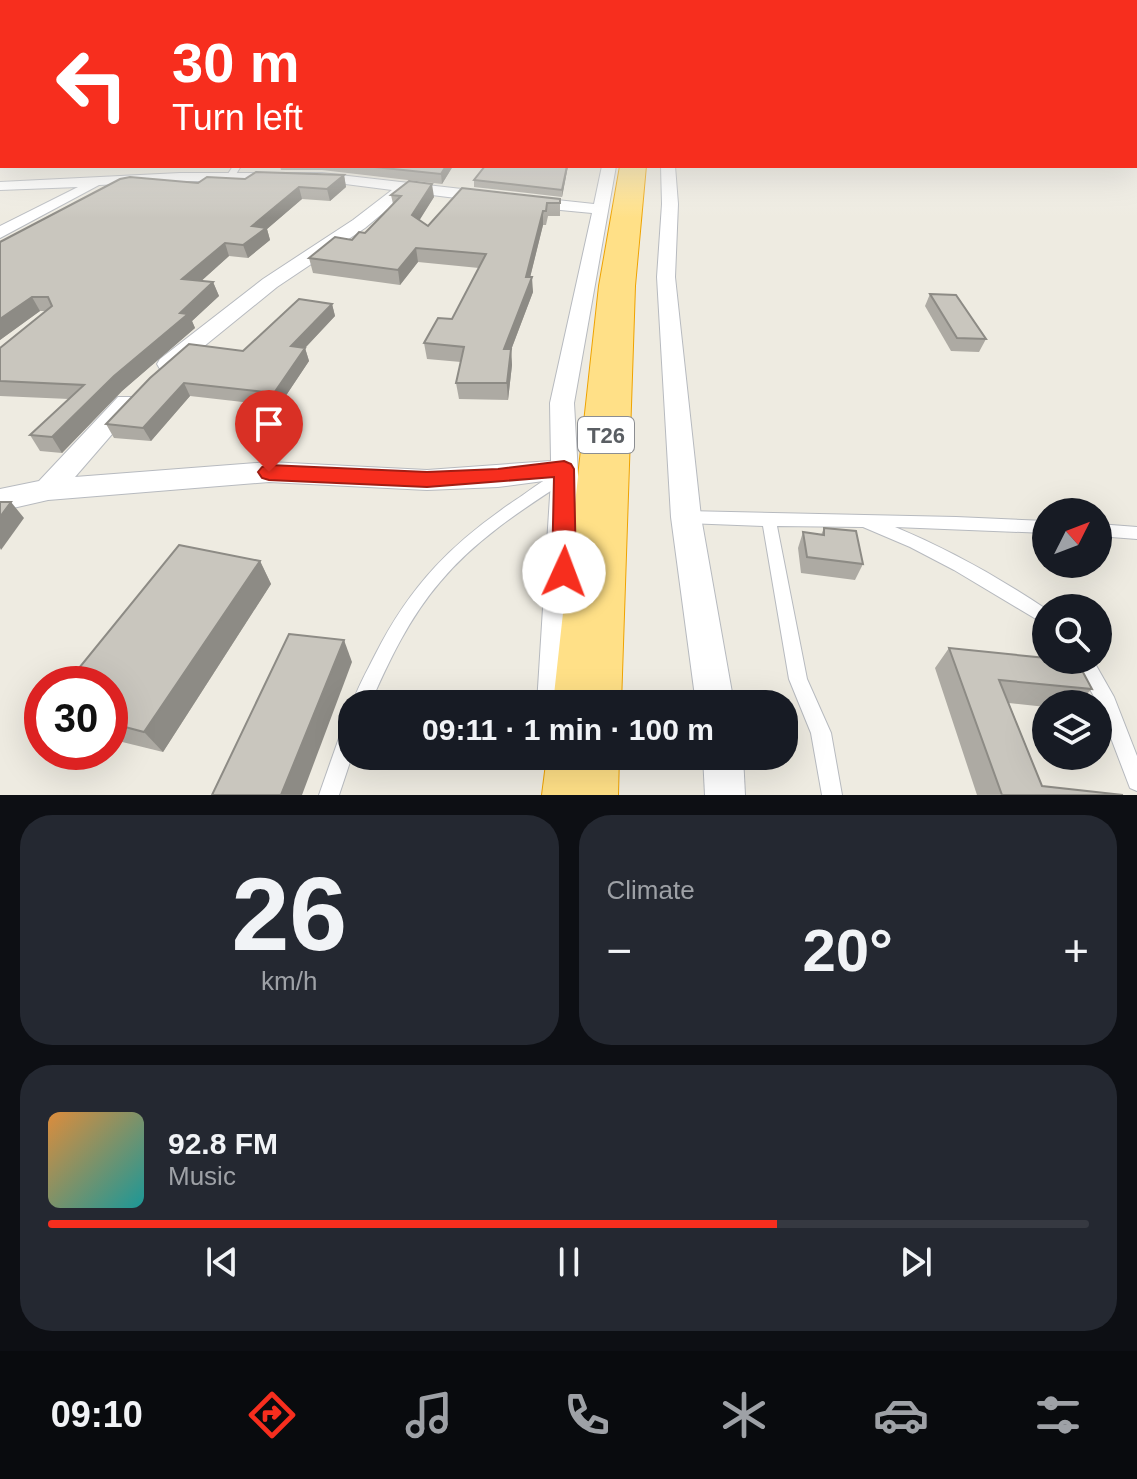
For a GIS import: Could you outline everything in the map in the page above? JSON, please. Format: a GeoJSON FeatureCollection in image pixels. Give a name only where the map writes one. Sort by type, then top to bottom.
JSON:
{"type":"FeatureCollection","features":[{"type":"Feature","properties":{"kind":"highway","name":"T26"},"geometry":{"type":"LineString","coordinates":[[588,690],[617,286],[633,168]]}},
{"type":"Feature","properties":{"kind":"highway"},"geometry":{"type":"LineString","coordinates":[[580,795],[582,770]]}},
{"type":"Feature","properties":{"kind":"street"},"geometry":{"type":"LineString","coordinates":[[557,690],[566,510],[562,403],[609,168]]}},
{"type":"Feature","properties":{"kind":"street"},"geometry":{"type":"LineString","coordinates":[[668,168],[670,204],[666,277],[686,517],[713,690]]}},
{"type":"Feature","properties":{"kind":"street"},"geometry":{"type":"LineString","coordinates":[[0,186],[234,172],[322,177],[599,209]]}},
{"type":"Feature","properties":{"kind":"street"},"geometry":{"type":"LineString","coordinates":[[0,233],[98,182]]}},
{"type":"Feature","properties":{"kind":"street"},"geometry":{"type":"LineString","coordinates":[[48,490],[145,384],[270,283],[359,224],[406,186]]}},
{"type":"Feature","properties":{"kind":"street"},"geometry":{"type":"LineString","coordinates":[[0,500],[48,490],[269,472],[427,480],[564,472]]}},
{"type":"Feature","properties":{"kind":"street"},"geometry":{"type":"LineString","coordinates":[[548,795],[550,770]]}},
{"type":"Feature","properties":{"kind":"street"},"geometry":{"type":"LineString","coordinates":[[724,770],[725,795]]}},
{"type":"Feature","properties":{"kind":"lane"},"geometry":{"type":"LineString","coordinates":[[367,690],[391,639],[434,576],[496,520],[564,472]]}},
{"type":"Feature","properties":{"kind":"lane"},"geometry":{"type":"LineString","coordinates":[[686,517],[1032,526]]}},
{"type":"Feature","properties":{"kind":"lane"},"geometry":{"type":"LineString","coordinates":[[769,520],[798,679],[821,733],[832,795]]}},
{"type":"Feature","properties":{"kind":"lane"},"geometry":{"type":"LineString","coordinates":[[862,520],[912,539],[970,570],[1032,609]]}},
{"type":"Feature","properties":{"kind":"lane"},"geometry":{"type":"LineString","coordinates":[[1112,531],[1137,533]]}},
{"type":"Feature","properties":{"kind":"lane"},"geometry":{"type":"LineString","coordinates":[[1091,674],[1107,704],[1137,781]]}},
{"type":"Feature","properties":{"kind":"lane"},"geometry":{"type":"LineString","coordinates":[[329,795],[338,769]]}},
{"type":"Feature","properties":{"kind":"building"},"geometry":{"type":"Polygon","coordinates":[[[384,168],[445,168],[441,174],[384,168]]]}},
{"type":"Feature","properties":{"kind":"building"},"geometry":{"type":"Polygon","coordinates":[[[483,168],[567,168],[562,190],[474,180],[483,168]]]}},
{"type":"Feature","properties":{"kind":"building"},"geometry":{"type":"Polygon","coordinates":[[[256,172],[344,175],[327,189],[299,187],[252,226],[266,228],[243,245],[225,243],[182,279],[213,282],[180,313],[188,314],[114,376],[52,437],[30,435],[84,385],[0,381],[0,348],[52,306],[48,297],[32,297],[0,319],[0,242],[120,179],[130,177],[198,183],[207,177],[245,179],[256,172]]]}},
{"type":"Feature","properties":{"kind":"building"},"geometry":{"type":"Polygon","coordinates":[[[409,181],[432,184],[412,215],[428,226],[462,188],[560,199],[560,203],[547,203],[546,211],[543,211],[526,277],[532,277],[504,349],[511,349],[507,383],[456,383],[464,347],[424,343],[438,318],[452,319],[486,254],[416,248],[398,270],[309,258],[335,237],[352,240],[359,232],[365,233],[401,196],[391,195],[409,181]]]}},
{"type":"Feature","properties":{"kind":"building"},"geometry":{"type":"Polygon","coordinates":[[[930,294],[956,295],[986,339],[957,338],[930,294]]]}},
{"type":"Feature","properties":{"kind":"building"},"geometry":{"type":"Polygon","coordinates":[[[299,299],[332,304],[291,346],[305,348],[274,393],[184,383],[143,428],[106,424],[150,378],[189,344],[243,351],[299,299]]]}},
{"type":"Feature","properties":{"kind":"building"},"geometry":{"type":"Polygon","coordinates":[[[0,502],[11,502],[0,517],[0,502]]]}},
{"type":"Feature","properties":{"kind":"building"},"geometry":{"type":"Polygon","coordinates":[[[824,528],[856,531],[863,564],[807,557],[803,532],[824,535],[824,528]]]}},
{"type":"Feature","properties":{"kind":"building"},"geometry":{"type":"Polygon","coordinates":[[[179,545],[260,561],[144,732],[128,728],[128,666],[81,666],[179,545]]]}},
{"type":"Feature","properties":{"kind":"building"},"geometry":{"type":"Polygon","coordinates":[[[289,634],[344,640],[281,795],[212,795],[289,634]]]}},
{"type":"Feature","properties":{"kind":"building"},"geometry":{"type":"Polygon","coordinates":[[[949,648],[1032,657],[1032,674],[1084,674],[1092,689],[999,680],[1032,761],[1032,770],[1036,770],[1042,786],[1123,795],[1002,795],[949,648]]]}},
{"type":"Feature","properties":{"kind":"route"},"geometry":{"type":"LineString","coordinates":[[269,472],[427,480],[498,477],[564,469],[564,572]]}}]}
